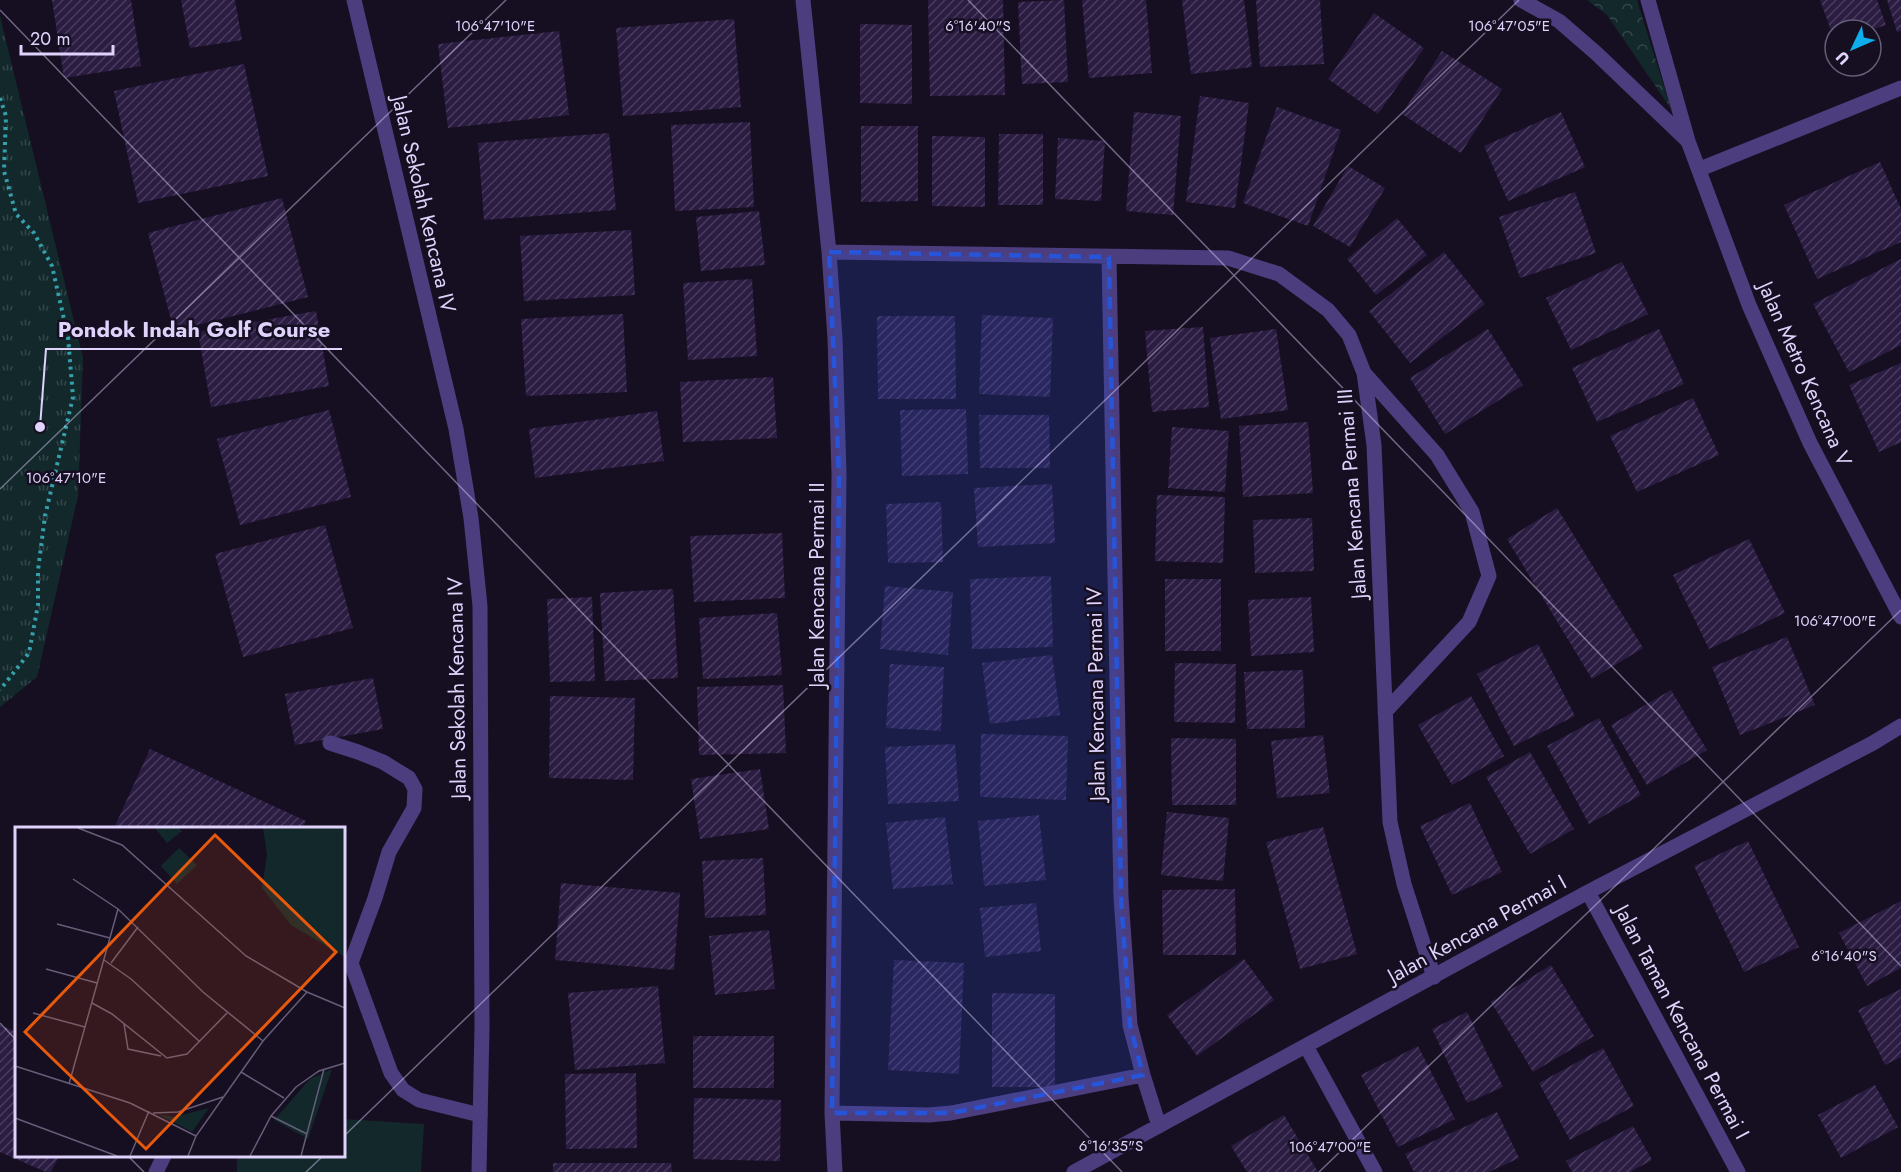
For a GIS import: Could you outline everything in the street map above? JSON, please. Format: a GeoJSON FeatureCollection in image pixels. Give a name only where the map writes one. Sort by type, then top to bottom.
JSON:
{"type":"FeatureCollection","features":[{"type":"Feature","properties":{"kind":"street","name":"Jalan Sekolah Kencana IV"},"geometry":{"type":"LineString","coordinates":[[354,0],[456,429],[471,518],[480,606],[482,1027],[479,1172]]}},
{"type":"Feature","properties":{"kind":"street","name":"Jalan Kencana Permai II"},"geometry":{"type":"LineString","coordinates":[[803,0],[829,252],[835,338],[839,474],[832,1113],[835,1172]]}},
{"type":"Feature","properties":{"kind":"street","name":"Jalan Metro Kencana V"},"geometry":{"type":"LineString","coordinates":[[1521,0],[1558,21],[1596,53],[1688,141]]}},
{"type":"Feature","properties":{"kind":"street","name":"Jalan Metro Kencana V"},"geometry":{"type":"LineString","coordinates":[[1648,0],[1688,141],[1749,305],[1806,432],[1901,617]]}},
{"type":"Feature","properties":{"kind":"street"},"geometry":{"type":"LineString","coordinates":[[1700,170],[1901,88]]}},
{"type":"Feature","properties":{"kind":"street","name":"Jalan Kencana Permai III"},"geometry":{"type":"LineString","coordinates":[[829,252],[1228,258],[1279,274],[1328,310],[1349,335],[1364,373],[1374,445],[1390,822],[1404,884],[1434,977]]}},
{"type":"Feature","properties":{"kind":"street","name":"Jalan Kencana Permai IV"},"geometry":{"type":"LineString","coordinates":[[1109,257],[1121,897],[1130,1025],[1160,1126]]}},
{"type":"Feature","properties":{"kind":"street"},"geometry":{"type":"LineString","coordinates":[[1364,373],[1437,455],[1472,512],[1489,576],[1469,622],[1385,712]]}},
{"type":"Feature","properties":{"kind":"street","name":"Jalan Kencana Permai I"},"geometry":{"type":"LineString","coordinates":[[1074,1172],[1588,892],[1873,743],[1901,726]]}},
{"type":"Feature","properties":{"kind":"street"},"geometry":{"type":"LineString","coordinates":[[330,743],[383,762],[409,778],[415,789],[414,808],[389,852],[375,898],[347,970],[391,1073],[403,1090],[419,1100],[480,1115]]}},
{"type":"Feature","properties":{"kind":"street","name":"Jalan Taman Kencana Permai I"},"geometry":{"type":"LineString","coordinates":[[1588,892],[1738,1172]]}},
{"type":"Feature","properties":{"kind":"street"},"geometry":{"type":"LineString","coordinates":[[1306,1046],[1375,1172]]}},
{"type":"Feature","properties":{"kind":"street"},"geometry":{"type":"LineString","coordinates":[[832,1113],[929,1115],[951,1113],[1143,1075]]}},
{"type":"Feature","properties":{"kind":"street"},"geometry":{"type":"LineString","coordinates":[[156,1172],[163,1157]]}},
{"type":"Feature","properties":{"kind":"path"},"geometry":{"type":"LineString","coordinates":[[0,98],[6,116],[4,171],[16,214],[34,233],[51,266],[68,337],[73,397],[45,516],[38,570],[38,605],[29,653],[0,690]]}},
{"type":"Feature","properties":{"kind":"highlighted area"},"geometry":{"type":"Polygon","coordinates":[[[829,252],[1109,257],[1121,897],[1130,1025],[1143,1075],[951,1113],[832,1113],[839,474],[829,252]]]}},
{"type":"Feature","properties":{"kind":"green space"},"geometry":{"type":"Polygon","coordinates":[[[1587,0],[1637,0],[1671,109],[1607,15],[1587,0]]]}},
{"type":"Feature","properties":{"kind":"green space"},"geometry":{"type":"Polygon","coordinates":[[[0,16],[83,358],[78,496],[37,677],[0,707],[0,16]]]}},
{"type":"Feature","properties":{"kind":"green space"},"geometry":{"type":"Polygon","coordinates":[[[345,1119],[424,1124],[421,1172],[237,1172],[237,1157],[345,1157],[345,1119]]]}},
{"type":"Feature","properties":{"kind":"building"},"geometry":{"type":"Polygon","coordinates":[[[52,0],[131,0],[141,66],[64,78],[52,0]]]}},
{"type":"Feature","properties":{"kind":"building"},"geometry":{"type":"Polygon","coordinates":[[[181,0],[235,0],[242,40],[190,48],[181,0]]]}},
{"type":"Feature","properties":{"kind":"building"},"geometry":{"type":"Polygon","coordinates":[[[928,0],[1003,0],[1005,95],[930,96],[928,0]]]}},
{"type":"Feature","properties":{"kind":"building"},"geometry":{"type":"Polygon","coordinates":[[[1064,0],[1068,82],[1022,84],[1018,2],[1064,0]]]}},
{"type":"Feature","properties":{"kind":"building"},"geometry":{"type":"Polygon","coordinates":[[[1082,0],[1146,0],[1152,73],[1089,78],[1082,0]]]}},
{"type":"Feature","properties":{"kind":"building"},"geometry":{"type":"Polygon","coordinates":[[[1182,0],[1244,0],[1252,67],[1191,74],[1182,0]]]}},
{"type":"Feature","properties":{"kind":"building"},"geometry":{"type":"Polygon","coordinates":[[[1256,0],[1320,0],[1324,64],[1260,67],[1256,0]]]}},
{"type":"Feature","properties":{"kind":"building"},"geometry":{"type":"Polygon","coordinates":[[[1820,0],[1877,0],[1886,25],[1883,26],[1883,18],[1826,18],[1820,0]]]}},
{"type":"Feature","properties":{"kind":"building"},"geometry":{"type":"Polygon","coordinates":[[[1887,0],[1901,0],[1901,31],[1897,32],[1887,0]]]}},
{"type":"Feature","properties":{"kind":"building"},"geometry":{"type":"Polygon","coordinates":[[[1374,13],[1424,48],[1378,114],[1328,79],[1374,13]]]}},
{"type":"Feature","properties":{"kind":"building"},"geometry":{"type":"Polygon","coordinates":[[[734,19],[741,107],[623,116],[616,28],[734,19]]]}},
{"type":"Feature","properties":{"kind":"building"},"geometry":{"type":"Polygon","coordinates":[[[860,24],[912,25],[912,104],[860,103],[860,24]]]}},
{"type":"Feature","properties":{"kind":"building"},"geometry":{"type":"Polygon","coordinates":[[[559,31],[569,115],[448,128],[438,44],[559,31]]]}},
{"type":"Feature","properties":{"kind":"building"},"geometry":{"type":"Polygon","coordinates":[[[1442,51],[1502,89],[1461,153],[1402,114],[1442,51]]]}},
{"type":"Feature","properties":{"kind":"building"},"geometry":{"type":"Polygon","coordinates":[[[244,64],[268,176],[138,203],[114,91],[244,64]]]}},
{"type":"Feature","properties":{"kind":"building"},"geometry":{"type":"Polygon","coordinates":[[[1200,96],[1249,103],[1235,208],[1186,202],[1200,96]]]}},
{"type":"Feature","properties":{"kind":"building"},"geometry":{"type":"Polygon","coordinates":[[[1277,107],[1341,130],[1308,226],[1243,203],[1277,107]]]}},
{"type":"Feature","properties":{"kind":"building"},"geometry":{"type":"Polygon","coordinates":[[[1134,112],[1181,116],[1173,215],[1126,211],[1134,112]]]}},
{"type":"Feature","properties":{"kind":"building"},"geometry":{"type":"Polygon","coordinates":[[[1561,112],[1585,167],[1508,201],[1484,146],[1561,112]]]}},
{"type":"Feature","properties":{"kind":"building"},"geometry":{"type":"Polygon","coordinates":[[[750,122],[754,207],[675,211],[671,125],[750,122]]]}},
{"type":"Feature","properties":{"kind":"building"},"geometry":{"type":"Polygon","coordinates":[[[861,126],[918,126],[918,201],[861,202],[861,126]]]}},
{"type":"Feature","properties":{"kind":"building"},"geometry":{"type":"Polygon","coordinates":[[[609,133],[616,210],[484,220],[478,143],[609,133]]]}},
{"type":"Feature","properties":{"kind":"building"},"geometry":{"type":"Polygon","coordinates":[[[999,134],[1043,134],[1043,205],[998,205],[999,134]]]}},
{"type":"Feature","properties":{"kind":"building"},"geometry":{"type":"Polygon","coordinates":[[[932,136],[985,137],[985,207],[932,206],[932,136]]]}},
{"type":"Feature","properties":{"kind":"building"},"geometry":{"type":"Polygon","coordinates":[[[1058,138],[1105,141],[1101,201],[1055,199],[1058,138]]]}},
{"type":"Feature","properties":{"kind":"building"},"geometry":{"type":"Polygon","coordinates":[[[1880,162],[1901,209],[1901,242],[1817,279],[1784,205],[1880,162]]]}},
{"type":"Feature","properties":{"kind":"building"},"geometry":{"type":"Polygon","coordinates":[[[1348,166],[1385,188],[1350,247],[1313,226],[1348,166]]]}},
{"type":"Feature","properties":{"kind":"building"},"geometry":{"type":"Polygon","coordinates":[[[1575,192],[1596,253],[1520,278],[1499,217],[1575,192]]]}},
{"type":"Feature","properties":{"kind":"building"},"geometry":{"type":"Polygon","coordinates":[[[282,198],[308,297],[174,331],[148,233],[282,198]]]}},
{"type":"Feature","properties":{"kind":"building"},"geometry":{"type":"Polygon","coordinates":[[[759,211],[765,265],[701,271],[696,217],[759,211]]]}},
{"type":"Feature","properties":{"kind":"building"},"geometry":{"type":"Polygon","coordinates":[[[1397,218],[1427,255],[1376,295],[1347,259],[1397,218]]]}},
{"type":"Feature","properties":{"kind":"building"},"geometry":{"type":"Polygon","coordinates":[[[631,230],[635,295],[524,301],[520,236],[631,230]]]}},
{"type":"Feature","properties":{"kind":"building"},"geometry":{"type":"Polygon","coordinates":[[[1444,252],[1485,304],[1410,363],[1369,311],[1444,252]]]}},
{"type":"Feature","properties":{"kind":"building"},"geometry":{"type":"Polygon","coordinates":[[[1901,259],[1901,345],[1849,372],[1813,304],[1901,259]]]}},
{"type":"Feature","properties":{"kind":"building"},"geometry":{"type":"Polygon","coordinates":[[[1622,262],[1648,314],[1571,350],[1546,298],[1622,262]]]}},
{"type":"Feature","properties":{"kind":"building"},"geometry":{"type":"Polygon","coordinates":[[[752,279],[757,356],[688,360],[683,283],[752,279]]]}},
{"type":"Feature","properties":{"kind":"building"},"geometry":{"type":"Polygon","coordinates":[[[316,311],[329,386],[211,407],[198,332],[316,311]]]}},
{"type":"Feature","properties":{"kind":"building"},"geometry":{"type":"Polygon","coordinates":[[[623,314],[627,392],[526,396],[521,319],[623,314]]]}},
{"type":"Feature","properties":{"kind":"building"},"geometry":{"type":"Polygon","coordinates":[[[982,315],[1053,318],[1050,397],[979,394],[982,315]]]}},
{"type":"Feature","properties":{"kind":"building"},"geometry":{"type":"Polygon","coordinates":[[[877,316],[955,316],[956,399],[878,399],[877,316]]]}},
{"type":"Feature","properties":{"kind":"building"},"geometry":{"type":"Polygon","coordinates":[[[1203,327],[1209,407],[1152,412],[1145,331],[1203,327]]]}},
{"type":"Feature","properties":{"kind":"building"},"geometry":{"type":"Polygon","coordinates":[[[1276,329],[1288,410],[1221,419],[1210,338],[1276,329]]]}},
{"type":"Feature","properties":{"kind":"building"},"geometry":{"type":"Polygon","coordinates":[[[1488,329],[1523,385],[1445,434],[1410,378],[1488,329]]]}},
{"type":"Feature","properties":{"kind":"building"},"geometry":{"type":"Polygon","coordinates":[[[1659,329],[1684,384],[1597,422],[1572,368],[1659,329]]]}},
{"type":"Feature","properties":{"kind":"building"},"geometry":{"type":"Polygon","coordinates":[[[1901,363],[1901,442],[1879,452],[1849,385],[1901,363]]]}},
{"type":"Feature","properties":{"kind":"building"},"geometry":{"type":"Polygon","coordinates":[[[773,377],[777,438],[683,442],[680,382],[773,377]]]}},
{"type":"Feature","properties":{"kind":"building"},"geometry":{"type":"Polygon","coordinates":[[[1693,398],[1719,455],[1637,492],[1610,436],[1693,398]]]}},
{"type":"Feature","properties":{"kind":"building"},"geometry":{"type":"Polygon","coordinates":[[[966,409],[968,474],[902,476],[900,410],[966,409]]]}},
{"type":"Feature","properties":{"kind":"building"},"geometry":{"type":"Polygon","coordinates":[[[329,410],[351,497],[240,525],[217,439],[329,410]]]}},
{"type":"Feature","properties":{"kind":"building"},"geometry":{"type":"Polygon","coordinates":[[[657,411],[664,461],[535,478],[529,429],[657,411]]]}},
{"type":"Feature","properties":{"kind":"building"},"geometry":{"type":"Polygon","coordinates":[[[979,415],[1049,415],[1050,468],[980,468],[979,415]]]}},
{"type":"Feature","properties":{"kind":"building"},"geometry":{"type":"Polygon","coordinates":[[[1308,422],[1313,493],[1243,497],[1239,426],[1308,422]]]}},
{"type":"Feature","properties":{"kind":"building"},"geometry":{"type":"Polygon","coordinates":[[[1172,427],[1229,431],[1225,492],[1168,488],[1172,427]]]}},
{"type":"Feature","properties":{"kind":"building"},"geometry":{"type":"Polygon","coordinates":[[[1052,484],[1055,543],[978,547],[974,488],[1052,484]]]}},
{"type":"Feature","properties":{"kind":"building"},"geometry":{"type":"Polygon","coordinates":[[[1157,495],[1225,497],[1223,563],[1155,561],[1157,495]]]}},
{"type":"Feature","properties":{"kind":"building"},"geometry":{"type":"Polygon","coordinates":[[[941,502],[943,562],[888,563],[886,504],[941,502]]]}},
{"type":"Feature","properties":{"kind":"building"},"geometry":{"type":"Polygon","coordinates":[[[1557,508],[1643,648],[1592,679],[1507,539],[1557,508]]]}},
{"type":"Feature","properties":{"kind":"building"},"geometry":{"type":"Polygon","coordinates":[[[1312,518],[1314,571],[1255,573],[1253,520],[1312,518]]]}},
{"type":"Feature","properties":{"kind":"building"},"geometry":{"type":"Polygon","coordinates":[[[325,525],[353,628],[243,657],[215,554],[325,525]]]}},
{"type":"Feature","properties":{"kind":"building"},"geometry":{"type":"Polygon","coordinates":[[[782,533],[785,598],[694,602],[690,536],[782,533]]]}},
{"type":"Feature","properties":{"kind":"building"},"geometry":{"type":"Polygon","coordinates":[[[1749,539],[1785,613],[1709,649],[1673,575],[1749,539]]]}},
{"type":"Feature","properties":{"kind":"building"},"geometry":{"type":"Polygon","coordinates":[[[1051,576],[1053,647],[972,649],[970,579],[1051,576]]]}},
{"type":"Feature","properties":{"kind":"building"},"geometry":{"type":"Polygon","coordinates":[[[1165,579],[1221,579],[1221,651],[1165,651],[1165,579]]]}},
{"type":"Feature","properties":{"kind":"building"},"geometry":{"type":"Polygon","coordinates":[[[885,586],[953,592],[948,655],[880,649],[885,586]]]}},
{"type":"Feature","properties":{"kind":"building"},"geometry":{"type":"Polygon","coordinates":[[[673,589],[678,678],[605,681],[600,593],[673,589]]]}},
{"type":"Feature","properties":{"kind":"building"},"geometry":{"type":"Polygon","coordinates":[[[592,597],[595,681],[550,682],[547,599],[592,597]]]}},
{"type":"Feature","properties":{"kind":"building"},"geometry":{"type":"Polygon","coordinates":[[[1311,597],[1314,652],[1251,656],[1248,600],[1311,597]]]}},
{"type":"Feature","properties":{"kind":"building"},"geometry":{"type":"Polygon","coordinates":[[[777,613],[782,675],[703,679],[699,618],[777,613]]]}},
{"type":"Feature","properties":{"kind":"building"},"geometry":{"type":"Polygon","coordinates":[[[1787,637],[1815,705],[1740,735],[1712,667],[1787,637]]]}},
{"type":"Feature","properties":{"kind":"building"},"geometry":{"type":"Polygon","coordinates":[[[1538,644],[1575,716],[1514,746],[1477,674],[1538,644]]]}},
{"type":"Feature","properties":{"kind":"building"},"geometry":{"type":"Polygon","coordinates":[[[1052,655],[1060,715],[990,724],[982,663],[1052,655]]]}},
{"type":"Feature","properties":{"kind":"building"},"geometry":{"type":"Polygon","coordinates":[[[1175,663],[1236,664],[1235,723],[1174,722],[1175,663]]]}},
{"type":"Feature","properties":{"kind":"building"},"geometry":{"type":"Polygon","coordinates":[[[890,664],[944,667],[941,731],[886,728],[890,664]]]}},
{"type":"Feature","properties":{"kind":"building"},"geometry":{"type":"Polygon","coordinates":[[[1303,670],[1305,728],[1247,729],[1244,672],[1303,670]]]}},
{"type":"Feature","properties":{"kind":"building"},"geometry":{"type":"Polygon","coordinates":[[[373,678],[383,729],[295,745],[285,694],[373,678]]]}},
{"type":"Feature","properties":{"kind":"building"},"geometry":{"type":"Polygon","coordinates":[[[783,685],[786,753],[699,755],[697,687],[783,685]]]}},
{"type":"Feature","properties":{"kind":"building"},"geometry":{"type":"Polygon","coordinates":[[[1671,690],[1707,750],[1647,785],[1611,725],[1671,690]]]}},
{"type":"Feature","properties":{"kind":"building"},"geometry":{"type":"Polygon","coordinates":[[[550,696],[635,698],[633,780],[549,778],[550,696]]]}},
{"type":"Feature","properties":{"kind":"building"},"geometry":{"type":"Polygon","coordinates":[[[1471,696],[1504,756],[1452,785],[1418,725],[1471,696]]]}},
{"type":"Feature","properties":{"kind":"building"},"geometry":{"type":"Polygon","coordinates":[[[1599,718],[1641,795],[1589,824],[1547,746],[1599,718]]]}},
{"type":"Feature","properties":{"kind":"building"},"geometry":{"type":"Polygon","coordinates":[[[981,734],[1068,736],[1066,800],[980,797],[981,734]]]}},
{"type":"Feature","properties":{"kind":"building"},"geometry":{"type":"Polygon","coordinates":[[[1323,735],[1330,793],[1277,798],[1271,741],[1323,735]]]}},
{"type":"Feature","properties":{"kind":"building"},"geometry":{"type":"Polygon","coordinates":[[[1171,738],[1236,739],[1236,805],[1172,805],[1171,738]]]}},
{"type":"Feature","properties":{"kind":"building"},"geometry":{"type":"Polygon","coordinates":[[[955,744],[959,801],[888,804],[885,747],[955,744]]]}},
{"type":"Feature","properties":{"kind":"building"},"geometry":{"type":"Polygon","coordinates":[[[150,749],[306,821],[303,827],[114,827],[150,749]]]}},
{"type":"Feature","properties":{"kind":"building"},"geometry":{"type":"Polygon","coordinates":[[[1530,752],[1574,829],[1530,854],[1486,777],[1530,752]]]}},
{"type":"Feature","properties":{"kind":"building"},"geometry":{"type":"Polygon","coordinates":[[[760,769],[769,829],[700,839],[691,779],[760,769]]]}},
{"type":"Feature","properties":{"kind":"building"},"geometry":{"type":"Polygon","coordinates":[[[1470,803],[1502,872],[1452,895],[1420,826],[1470,803]]]}},
{"type":"Feature","properties":{"kind":"building"},"geometry":{"type":"Polygon","coordinates":[[[1167,812],[1229,818],[1223,881],[1161,875],[1167,812]]]}},
{"type":"Feature","properties":{"kind":"building"},"geometry":{"type":"Polygon","coordinates":[[[1039,815],[1046,880],[984,886],[978,821],[1039,815]]]}},
{"type":"Feature","properties":{"kind":"building"},"geometry":{"type":"Polygon","coordinates":[[[945,817],[953,884],[893,889],[886,823],[945,817]]]}},
{"type":"Feature","properties":{"kind":"building"},"geometry":{"type":"Polygon","coordinates":[[[1323,827],[1357,954],[1300,969],[1266,842],[1323,827]]]}},
{"type":"Feature","properties":{"kind":"building"},"geometry":{"type":"Polygon","coordinates":[[[1748,841],[1799,947],[1744,972],[1694,866],[1748,841]]]}},
{"type":"Feature","properties":{"kind":"building"},"geometry":{"type":"Polygon","coordinates":[[[763,858],[766,915],[705,918],[702,861],[763,858]]]}},
{"type":"Feature","properties":{"kind":"building"},"geometry":{"type":"Polygon","coordinates":[[[561,883],[680,893],[674,970],[555,960],[561,883]]]}},
{"type":"Feature","properties":{"kind":"building"},"geometry":{"type":"Polygon","coordinates":[[[1235,889],[1236,955],[1163,955],[1162,890],[1235,889]]]}},
{"type":"Feature","properties":{"kind":"building"},"geometry":{"type":"Polygon","coordinates":[[[1901,901],[1901,968],[1867,986],[1839,933],[1901,901]]]}},
{"type":"Feature","properties":{"kind":"building"},"geometry":{"type":"Polygon","coordinates":[[[1036,903],[1041,951],[985,957],[980,908],[1036,903]]]}},
{"type":"Feature","properties":{"kind":"building"},"geometry":{"type":"Polygon","coordinates":[[[769,930],[775,989],[715,995],[709,936],[769,930]]]}},
{"type":"Feature","properties":{"kind":"building"},"geometry":{"type":"Polygon","coordinates":[[[1244,959],[1274,1000],[1197,1056],[1167,1015],[1244,959]]]}},
{"type":"Feature","properties":{"kind":"building"},"geometry":{"type":"Polygon","coordinates":[[[894,960],[964,963],[959,1074],[888,1070],[894,960]]]}},
{"type":"Feature","properties":{"kind":"building"},"geometry":{"type":"Polygon","coordinates":[[[1551,965],[1594,1036],[1533,1072],[1491,1002],[1551,965]]]}},
{"type":"Feature","properties":{"kind":"building"},"geometry":{"type":"Polygon","coordinates":[[[658,986],[665,1063],[575,1070],[568,993],[658,986]]]}},
{"type":"Feature","properties":{"kind":"building"},"geometry":{"type":"Polygon","coordinates":[[[1901,989],[1901,1057],[1885,1065],[1858,1010],[1901,989]]]}},
{"type":"Feature","properties":{"kind":"building"},"geometry":{"type":"Polygon","coordinates":[[[992,993],[1055,994],[1055,1087],[992,1087],[992,993]]]}},
{"type":"Feature","properties":{"kind":"building"},"geometry":{"type":"Polygon","coordinates":[[[1467,1012],[1503,1087],[1467,1103],[1432,1029],[1467,1012]]]}},
{"type":"Feature","properties":{"kind":"building"},"geometry":{"type":"Polygon","coordinates":[[[0,1025],[15,1032],[15,1157],[58,1157],[51,1172],[46,1172],[0,1152],[0,1025]]]}},
{"type":"Feature","properties":{"kind":"building"},"geometry":{"type":"Polygon","coordinates":[[[693,1036],[774,1036],[774,1088],[693,1088],[693,1036]]]}},
{"type":"Feature","properties":{"kind":"building"},"geometry":{"type":"Polygon","coordinates":[[[1418,1046],[1455,1119],[1398,1147],[1361,1075],[1418,1046]]]}},
{"type":"Feature","properties":{"kind":"building"},"geometry":{"type":"Polygon","coordinates":[[[1603,1048],[1634,1106],[1570,1140],[1539,1083],[1603,1048]]]}},
{"type":"Feature","properties":{"kind":"building"},"geometry":{"type":"Polygon","coordinates":[[[636,1073],[637,1148],[566,1149],[565,1074],[636,1073]]]}},
{"type":"Feature","properties":{"kind":"building"},"geometry":{"type":"Polygon","coordinates":[[[1875,1085],[1898,1127],[1841,1158],[1818,1115],[1875,1085]]]}},
{"type":"Feature","properties":{"kind":"building"},"geometry":{"type":"Polygon","coordinates":[[[694,1098],[781,1100],[780,1161],[693,1159],[694,1098]]]}},
{"type":"Feature","properties":{"kind":"building"},"geometry":{"type":"Polygon","coordinates":[[[1497,1112],[1519,1158],[1489,1172],[1414,1172],[1405,1154],[1497,1112]]]}},
{"type":"Feature","properties":{"kind":"building"},"geometry":{"type":"Polygon","coordinates":[[[1284,1115],[1318,1172],[1247,1172],[1231,1146],[1284,1115]]]}},
{"type":"Feature","properties":{"kind":"building"},"geometry":{"type":"Polygon","coordinates":[[[1633,1126],[1652,1160],[1630,1172],[1572,1172],[1566,1161],[1633,1126]]]}},
{"type":"Feature","properties":{"kind":"building"},"geometry":{"type":"Polygon","coordinates":[[[553,1163],[671,1163],[672,1172],[553,1172],[553,1163]]]}},
{"type":"Feature","properties":{"kind":"place","name":"Pondok Indah Golf Course"},"geometry":{"type":"Point","coordinates":[40,427]}}]}
